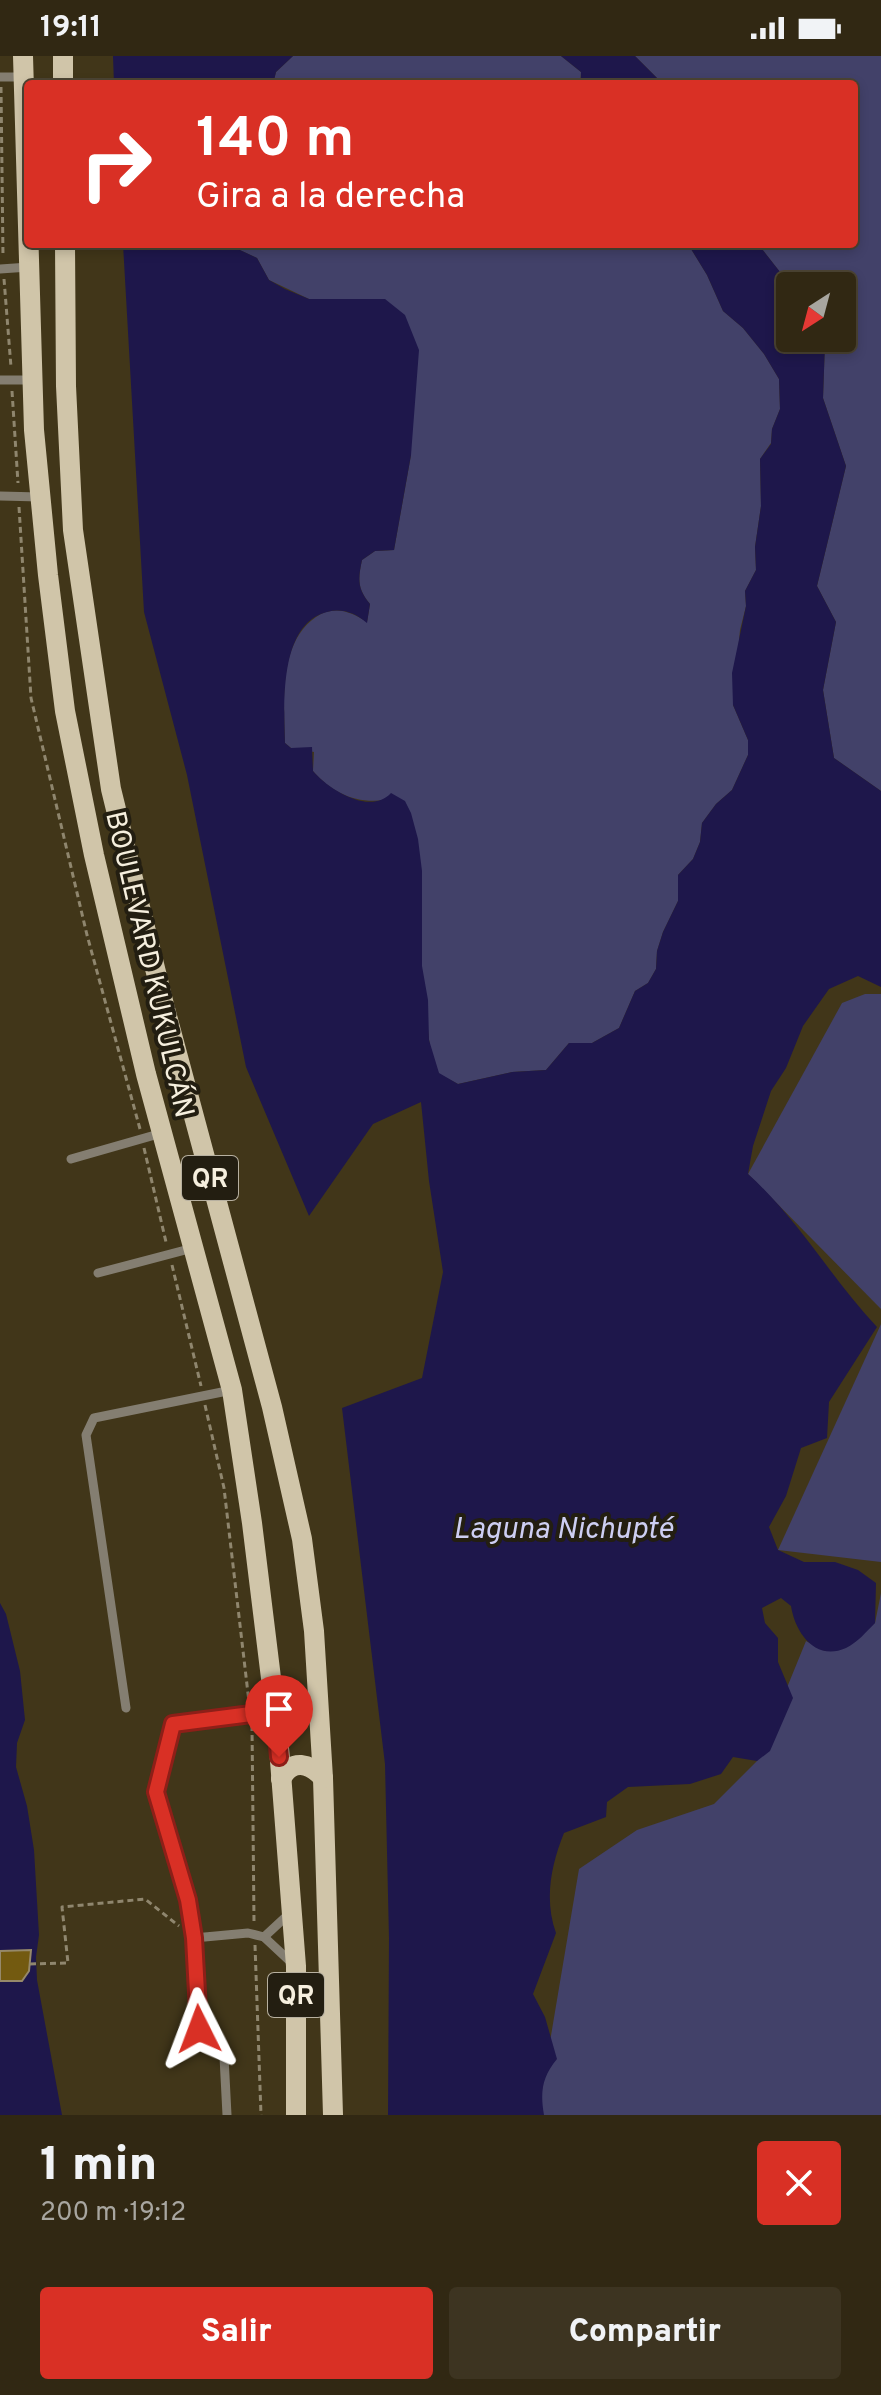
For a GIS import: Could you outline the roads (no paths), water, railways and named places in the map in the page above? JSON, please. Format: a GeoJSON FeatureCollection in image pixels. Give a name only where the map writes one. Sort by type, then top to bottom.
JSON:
{"type":"FeatureCollection","features":[{"type":"Feature","properties":{"kind":"main road","name":"BOULEVARD KUKULCÁN"},"geometry":{"type":"LineString","coordinates":[[23,56],[24,80]]}},
{"type":"Feature","properties":{"kind":"main road"},"geometry":{"type":"LineString","coordinates":[[63,56],[63,80]]}},
{"type":"Feature","properties":{"kind":"main road","name":"BOULEVARD KUKULCÁN"},"geometry":{"type":"LineString","coordinates":[[28,248],[22,381],[40,497],[65,711],[152,1135],[193,1248],[232,1390],[252,1523],[275,1711],[296,1966],[296,2115]]}},
{"type":"Feature","properties":{"kind":"main road","name":"BOULEVARD KUKULCÁN"},"geometry":{"type":"LineString","coordinates":[[65,248],[66,386],[73,530],[90,664],[111,789],[164,1005],[272,1407],[302,1539],[314,1631],[323,1778],[333,2115]]}},
{"type":"Feature","properties":{"kind":"main road"},"geometry":{"type":"LineString","coordinates":[[281,1779],[288,1769],[300,1764],[312,1766],[323,1778]]}},
{"type":"Feature","properties":{"kind":"lane"},"geometry":{"type":"LineString","coordinates":[[1,77],[24,77]]}},
{"type":"Feature","properties":{"kind":"lane"},"geometry":{"type":"LineString","coordinates":[[2,269],[29,267]]}},
{"type":"Feature","properties":{"kind":"lane"},"geometry":{"type":"LineString","coordinates":[[0,380],[22,381]]}},
{"type":"Feature","properties":{"kind":"lane"},"geometry":{"type":"LineString","coordinates":[[0,496],[40,497]]}},
{"type":"Feature","properties":{"kind":"lane"},"geometry":{"type":"LineString","coordinates":[[71,1159],[152,1135]]}},
{"type":"Feature","properties":{"kind":"lane"},"geometry":{"type":"LineString","coordinates":[[98,1273],[193,1248]]}},
{"type":"Feature","properties":{"kind":"lane"},"geometry":{"type":"LineString","coordinates":[[126,1708],[86,1435],[94,1418],[232,1390]]}},
{"type":"Feature","properties":{"kind":"lane"},"geometry":{"type":"LineString","coordinates":[[227,2115],[224,2057],[199,2029],[194,1938],[188,1900],[156,1792],[173,1724],[275,1711]]}},
{"type":"Feature","properties":{"kind":"lane"},"geometry":{"type":"LineString","coordinates":[[259,1937],[291,1912]]}},
{"type":"Feature","properties":{"kind":"lane"},"geometry":{"type":"LineString","coordinates":[[194,1938],[248,1933],[259,1937],[296,1966]]}},
{"type":"Feature","properties":{"kind":"water"},"geometry":{"type":"Polygon","coordinates":[[[113,56],[293,56],[276,72],[274,80],[114,80],[113,56]]]}},
{"type":"Feature","properties":{"kind":"water"},"geometry":{"type":"Polygon","coordinates":[[[561,56],[635,56],[659,80],[581,80],[581,72],[561,56]]]}},
{"type":"Feature","properties":{"kind":"water","name":"Laguna Nichupté"},"geometry":{"type":"Polygon","coordinates":[[[123,248],[236,248],[257,258],[269,280],[309,299],[385,299],[405,315],[419,350],[411,455],[394,550],[375,551],[362,560],[360,583],[370,604],[367,623],[348,612],[333,611],[311,619],[300,632],[292,648],[285,688],[285,743],[291,748],[312,747],[313,771],[339,792],[372,802],[391,793],[405,801],[411,813],[422,871],[422,966],[428,1000],[429,1040],[439,1073],[458,1084],[512,1072],[546,1070],[569,1043],[592,1043],[619,1028],[635,991],[648,983],[656,969],[663,932],[678,901],[678,875],[693,859],[700,842],[702,823],[716,804],[732,790],[748,755],[748,740],[733,705],[732,673],[746,606],[745,591],[756,570],[755,547],[761,506],[760,459],[771,444],[772,429],[780,409],[779,379],[743,328],[723,311],[690,248],[761,248],[780,272],[776,272],[776,352],[825,352],[823,398],[846,466],[817,586],[836,622],[823,690],[834,758],[881,791],[881,987],[858,976],[829,989],[803,1026],[786,1068],[771,1091],[753,1146],[748,1174],[767,1192],[877,1327],[829,1402],[827,1438],[801,1448],[786,1496],[769,1527],[778,1550],[804,1562],[835,1562],[858,1570],[876,1583],[875,1623],[850,1646],[825,1651],[808,1642],[797,1626],[791,1606],[781,1598],[762,1608],[765,1623],[778,1638],[778,1662],[793,1698],[770,1751],[757,1761],[733,1757],[721,1774],[690,1784],[628,1787],[607,1802],[606,1817],[564,1833],[556,1857],[550,1895],[556,1933],[533,1994],[545,2017],[557,2059],[543,2085],[544,2115],[388,2115],[389,1938],[385,1764],[342,1408],[422,1378],[443,1272],[421,1102],[373,1124],[309,1216],[246,1067],[187,775],[144,612],[123,248]]]}},
{"type":"Feature","properties":{"kind":"water"},"geometry":{"type":"Polygon","coordinates":[[[0,1603],[6,1614],[20,1671],[25,1720],[17,1743],[16,1767],[27,1806],[34,1850],[39,1935],[37,1980],[62,2115],[0,2115],[0,1603]]]}}]}
